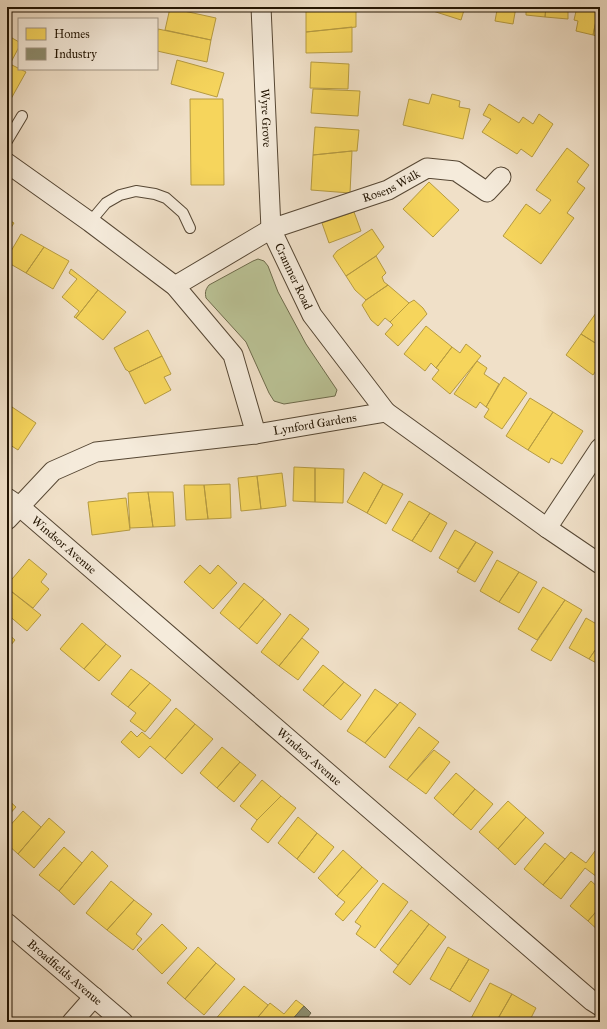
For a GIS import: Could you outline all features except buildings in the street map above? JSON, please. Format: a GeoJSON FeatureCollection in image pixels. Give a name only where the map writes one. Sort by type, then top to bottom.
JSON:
{"type":"FeatureCollection","features":[{"type":"Feature","properties":{"kind":"street","name":"Wyre Grove"},"geometry":{"type":"LineString","coordinates":[[261,7],[271,229]]}},
{"type":"Feature","properties":{"kind":"street"},"geometry":{"type":"LineString","coordinates":[[7,163],[90,222],[175,286],[233,355],[256,434]]}},
{"type":"Feature","properties":{"kind":"street","name":"Rosens Walk"},"geometry":{"type":"LineString","coordinates":[[271,229],[388,190],[427,168],[456,171],[487,192],[501,177]]}},
{"type":"Feature","properties":{"kind":"street","name":"Cranmer Road"},"geometry":{"type":"LineString","coordinates":[[175,286],[271,229],[312,315],[386,412]]}},
{"type":"Feature","properties":{"kind":"street"},"geometry":{"type":"LineString","coordinates":[[386,412],[547,528],[600,564]]}},
{"type":"Feature","properties":{"kind":"street","name":"Lynford Gardens"},"geometry":{"type":"LineString","coordinates":[[11,508],[53,471],[96,452],[256,434],[386,412]]}},
{"type":"Feature","properties":{"kind":"street"},"geometry":{"type":"LineString","coordinates":[[547,528],[600,448]]}},
{"type":"Feature","properties":{"kind":"street","name":"Windsor Avenue"},"geometry":{"type":"LineString","coordinates":[[11,508],[592,1001],[600,1006]]}},
{"type":"Feature","properties":{"kind":"street","name":"Broadfields Avenue"},"geometry":{"type":"LineString","coordinates":[[7,923],[123,1022]]}},
{"type":"Feature","properties":{"kind":"street"},"geometry":{"type":"LineString","coordinates":[[72,1022],[94,997]]}},
{"type":"Feature","properties":{"kind":"lane"},"geometry":{"type":"LineString","coordinates":[[7,140],[22,116]]}},
{"type":"Feature","properties":{"kind":"lane"},"geometry":{"type":"LineString","coordinates":[[90,222],[106,203],[120,195],[136,191],[155,194],[166,198],[183,213],[190,228]]}},
{"type":"Feature","properties":{"kind":"green space"},"geometry":{"type":"Polygon","coordinates":[[[258,259],[264,261],[268,266],[278,292],[306,344],[337,390],[335,396],[284,404],[274,401],[246,342],[206,298],[205,295],[209,285],[258,259]]]}}]}
